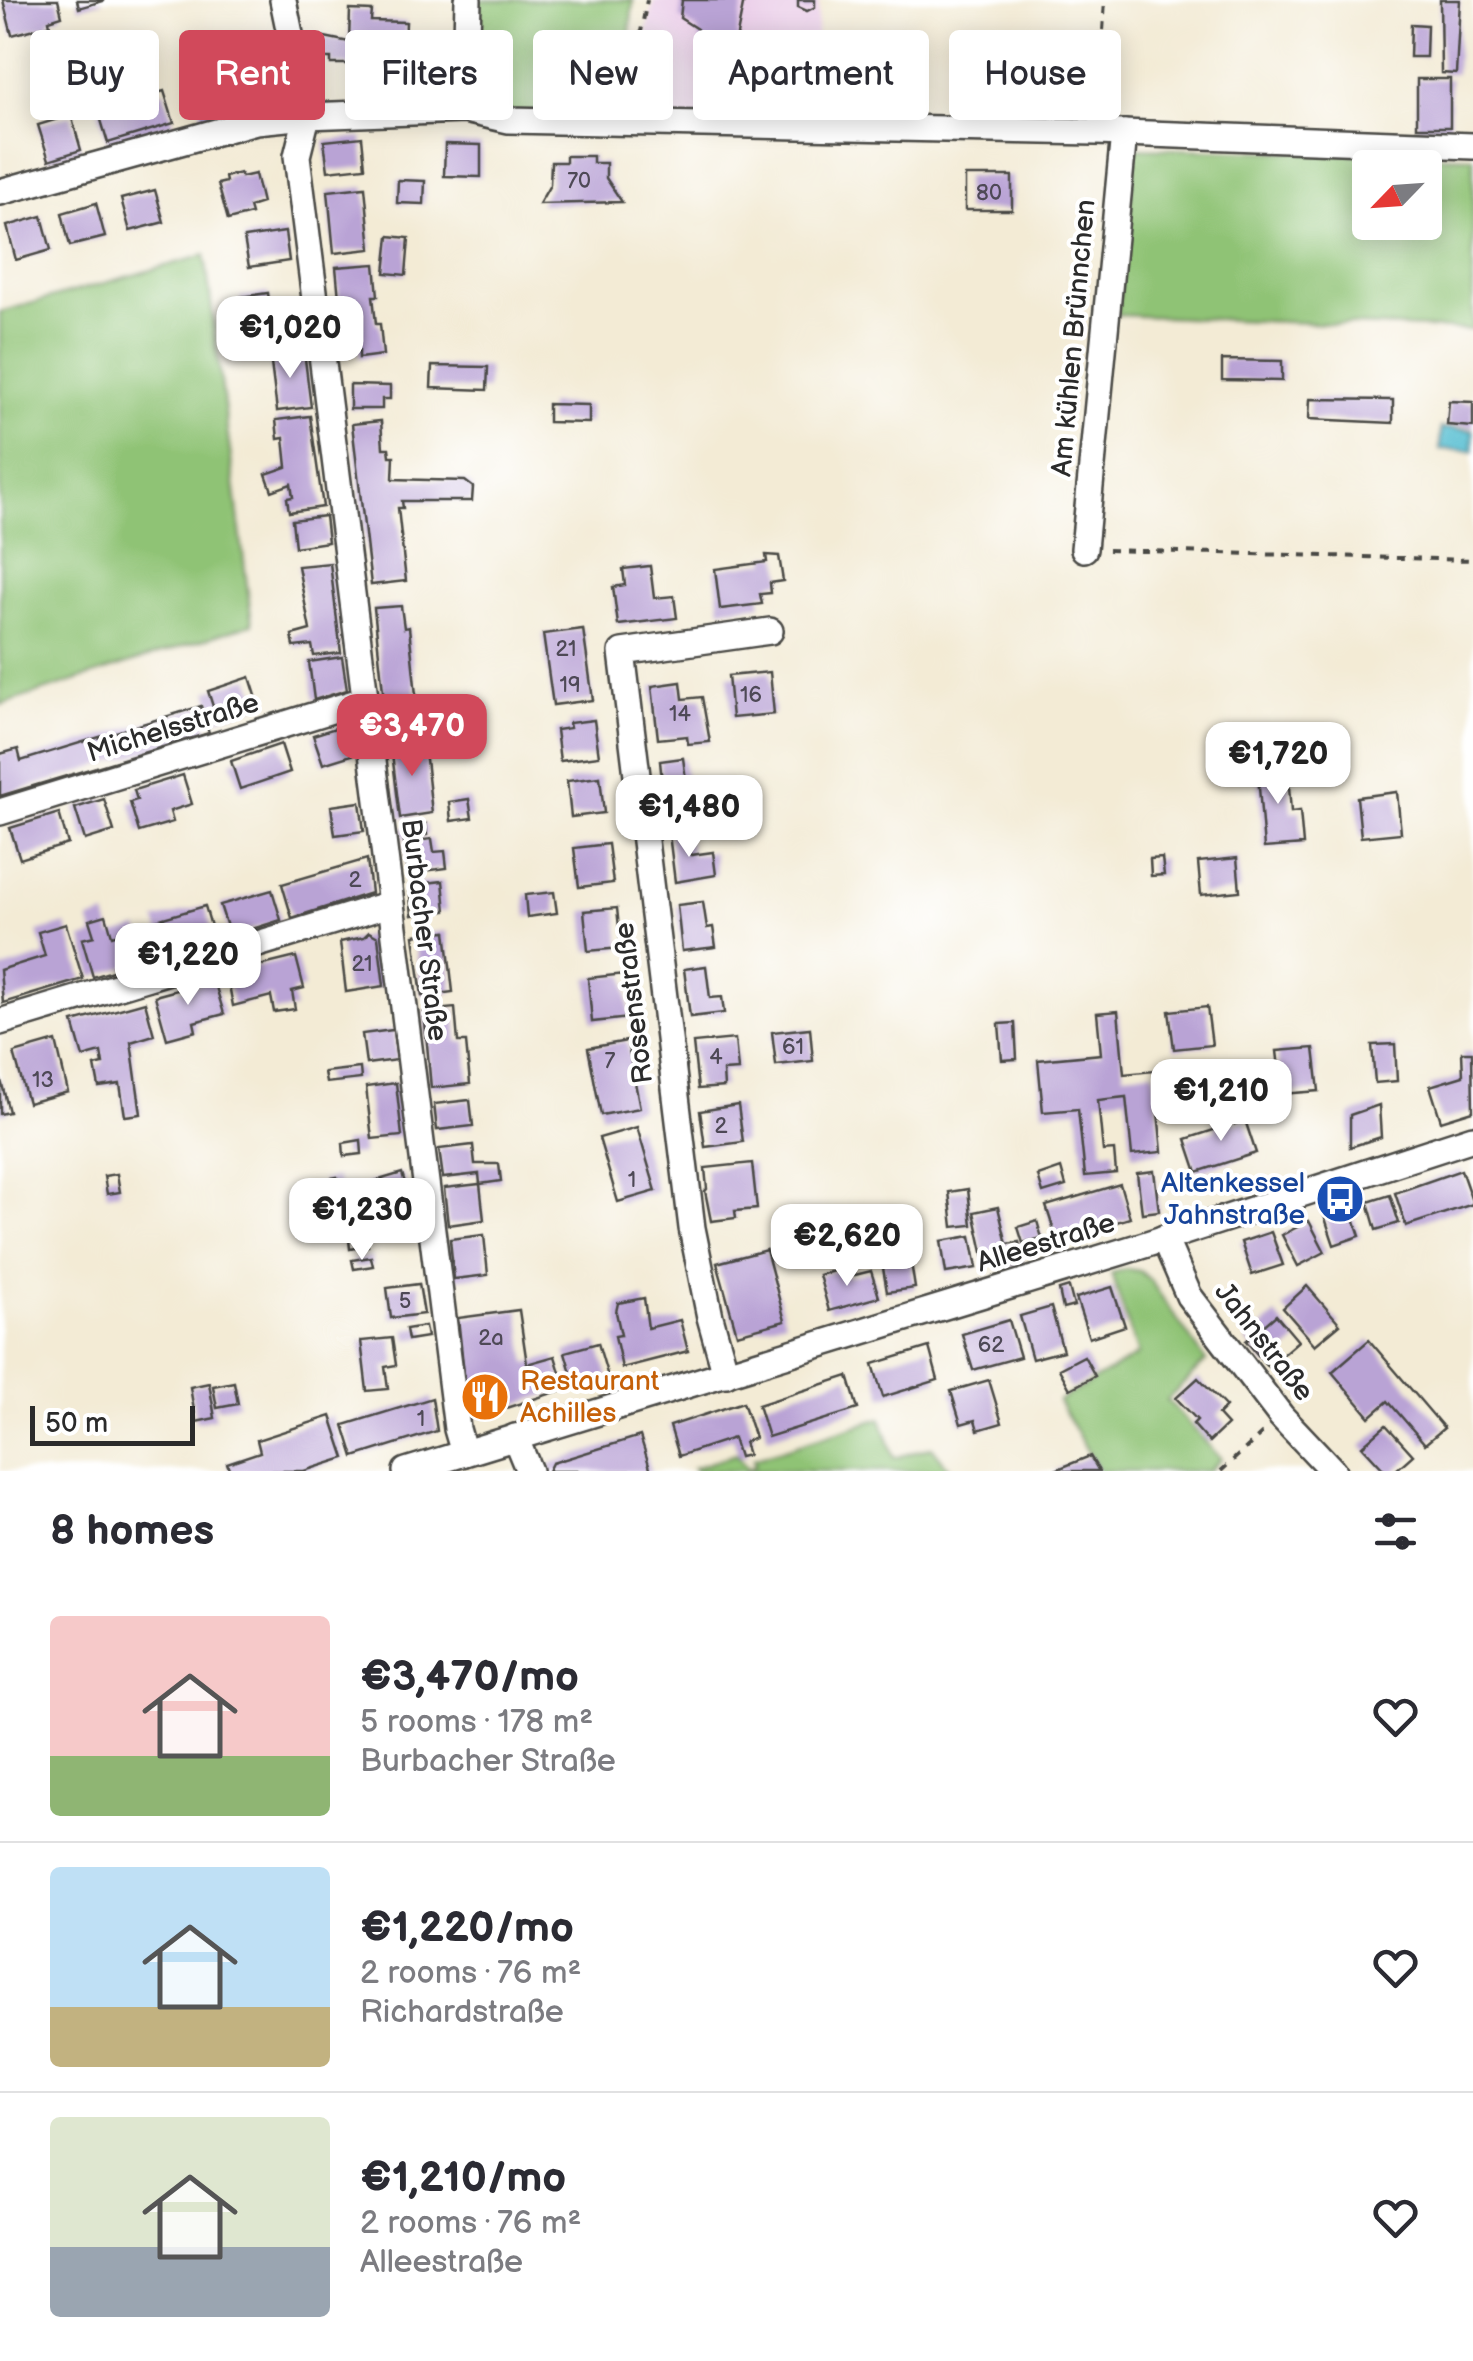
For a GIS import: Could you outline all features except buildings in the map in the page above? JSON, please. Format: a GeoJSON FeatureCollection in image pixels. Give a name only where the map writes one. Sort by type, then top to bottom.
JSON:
{"type":"FeatureCollection","features":[{"type":"Feature","properties":{"kind":"street","name":"Burbacher Straße"},"geometry":{"type":"LineString","coordinates":[[283,0],[289,30]]}},
{"type":"Feature","properties":{"kind":"street"},"geometry":{"type":"LineString","coordinates":[[467,30],[468,0]]}},
{"type":"Feature","properties":{"kind":"street"},"geometry":{"type":"LineString","coordinates":[[0,192],[266,120]]}},
{"type":"Feature","properties":{"kind":"street","name":"Burbacher Straße"},"geometry":{"type":"LineString","coordinates":[[306,120],[297,156],[390,904],[464,1453]]}},
{"type":"Feature","properties":{"kind":"street"},"geometry":{"type":"LineString","coordinates":[[509,120],[1096,132],[1473,146]]}},
{"type":"Feature","properties":{"kind":"street","name":"Am kühlen Brünnchen"},"geometry":{"type":"LineString","coordinates":[[1084,549],[1124,133]]}},
{"type":"Feature","properties":{"kind":"street","name":"Rosenstraße"},"geometry":{"type":"LineString","coordinates":[[726,1374],[692,1228],[622,652],[770,632]]}},
{"type":"Feature","properties":{"kind":"street","name":"Michelsstraße"},"geometry":{"type":"LineString","coordinates":[[0,812],[364,700]]}},
{"type":"Feature","properties":{"kind":"street"},"geometry":{"type":"LineString","coordinates":[[0,1022],[390,904]]}},
{"type":"Feature","properties":{"kind":"street","name":"Alleestraße"},"geometry":{"type":"LineString","coordinates":[[406,1471],[1164,1238],[1473,1138]]}},
{"type":"Feature","properties":{"kind":"street","name":"Jahnstraße"},"geometry":{"type":"LineString","coordinates":[[1164,1238],[1190,1296],[1282,1416],[1333,1471]]}},
{"type":"Feature","properties":{"kind":"street"},"geometry":{"type":"LineString","coordinates":[[515,1438],[528,1471]]}},
{"type":"Feature","properties":{"kind":"path"},"geometry":{"type":"LineString","coordinates":[[633,124],[634,70],[647,0]]}},
{"type":"Feature","properties":{"kind":"path"},"geometry":{"type":"LineString","coordinates":[[1096,132],[1105,0]]}},
{"type":"Feature","properties":{"kind":"path"},"geometry":{"type":"LineString","coordinates":[[1084,549],[1473,560]]}},
{"type":"Feature","properties":{"kind":"path"},"geometry":{"type":"LineString","coordinates":[[1222,1471],[1282,1416]]}},
{"type":"Feature","properties":{"kind":"shaded area"},"geometry":{"type":"Polygon","coordinates":[[[654,0],[819,0],[817,30],[693,30],[693,118],[673,118],[673,30],[647,30],[654,0]]]}},
{"type":"Feature","properties":{"kind":"green space"},"geometry":{"type":"Polygon","coordinates":[[[480,0],[633,0],[630,30],[533,30],[533,113],[513,113],[513,30],[479,30],[480,0]]]}},
{"type":"Feature","properties":{"kind":"green space"},"geometry":{"type":"Polygon","coordinates":[[[1136,148],[1352,154],[1352,240],[1442,240],[1442,156],[1473,157],[1473,330],[1117,315],[1136,148]]]}},
{"type":"Feature","properties":{"kind":"green space"},"geometry":{"type":"Polygon","coordinates":[[[205,255],[252,624],[0,705],[0,312],[205,255]]]}},
{"type":"Feature","properties":{"kind":"green space"},"geometry":{"type":"Polygon","coordinates":[[[1140,1271],[1150,1280],[1206,1361],[1167,1400],[1221,1459],[1209,1471],[1099,1471],[1058,1401],[1138,1355],[1111,1273],[1140,1271]]]}},
{"type":"Feature","properties":{"kind":"green space"},"geometry":{"type":"Polygon","coordinates":[[[881,1418],[894,1458],[932,1447],[951,1471],[695,1471],[693,1468],[736,1454],[748,1469],[755,1466],[753,1459],[881,1418]]]}},
{"type":"Feature","properties":{"kind":"water"},"geometry":{"type":"Polygon","coordinates":[[[1441,428],[1473,430],[1473,451],[1440,449],[1441,428]]]}},
{"type":"Feature","properties":{"kind":"place","name":"Altenkessel Jahnstraße"},"geometry":{"type":"Point","coordinates":[1340,1199]}},
{"type":"Feature","properties":{"kind":"place","name":"Restaurant Achilles"},"geometry":{"type":"Point","coordinates":[485,1397]}}]}
